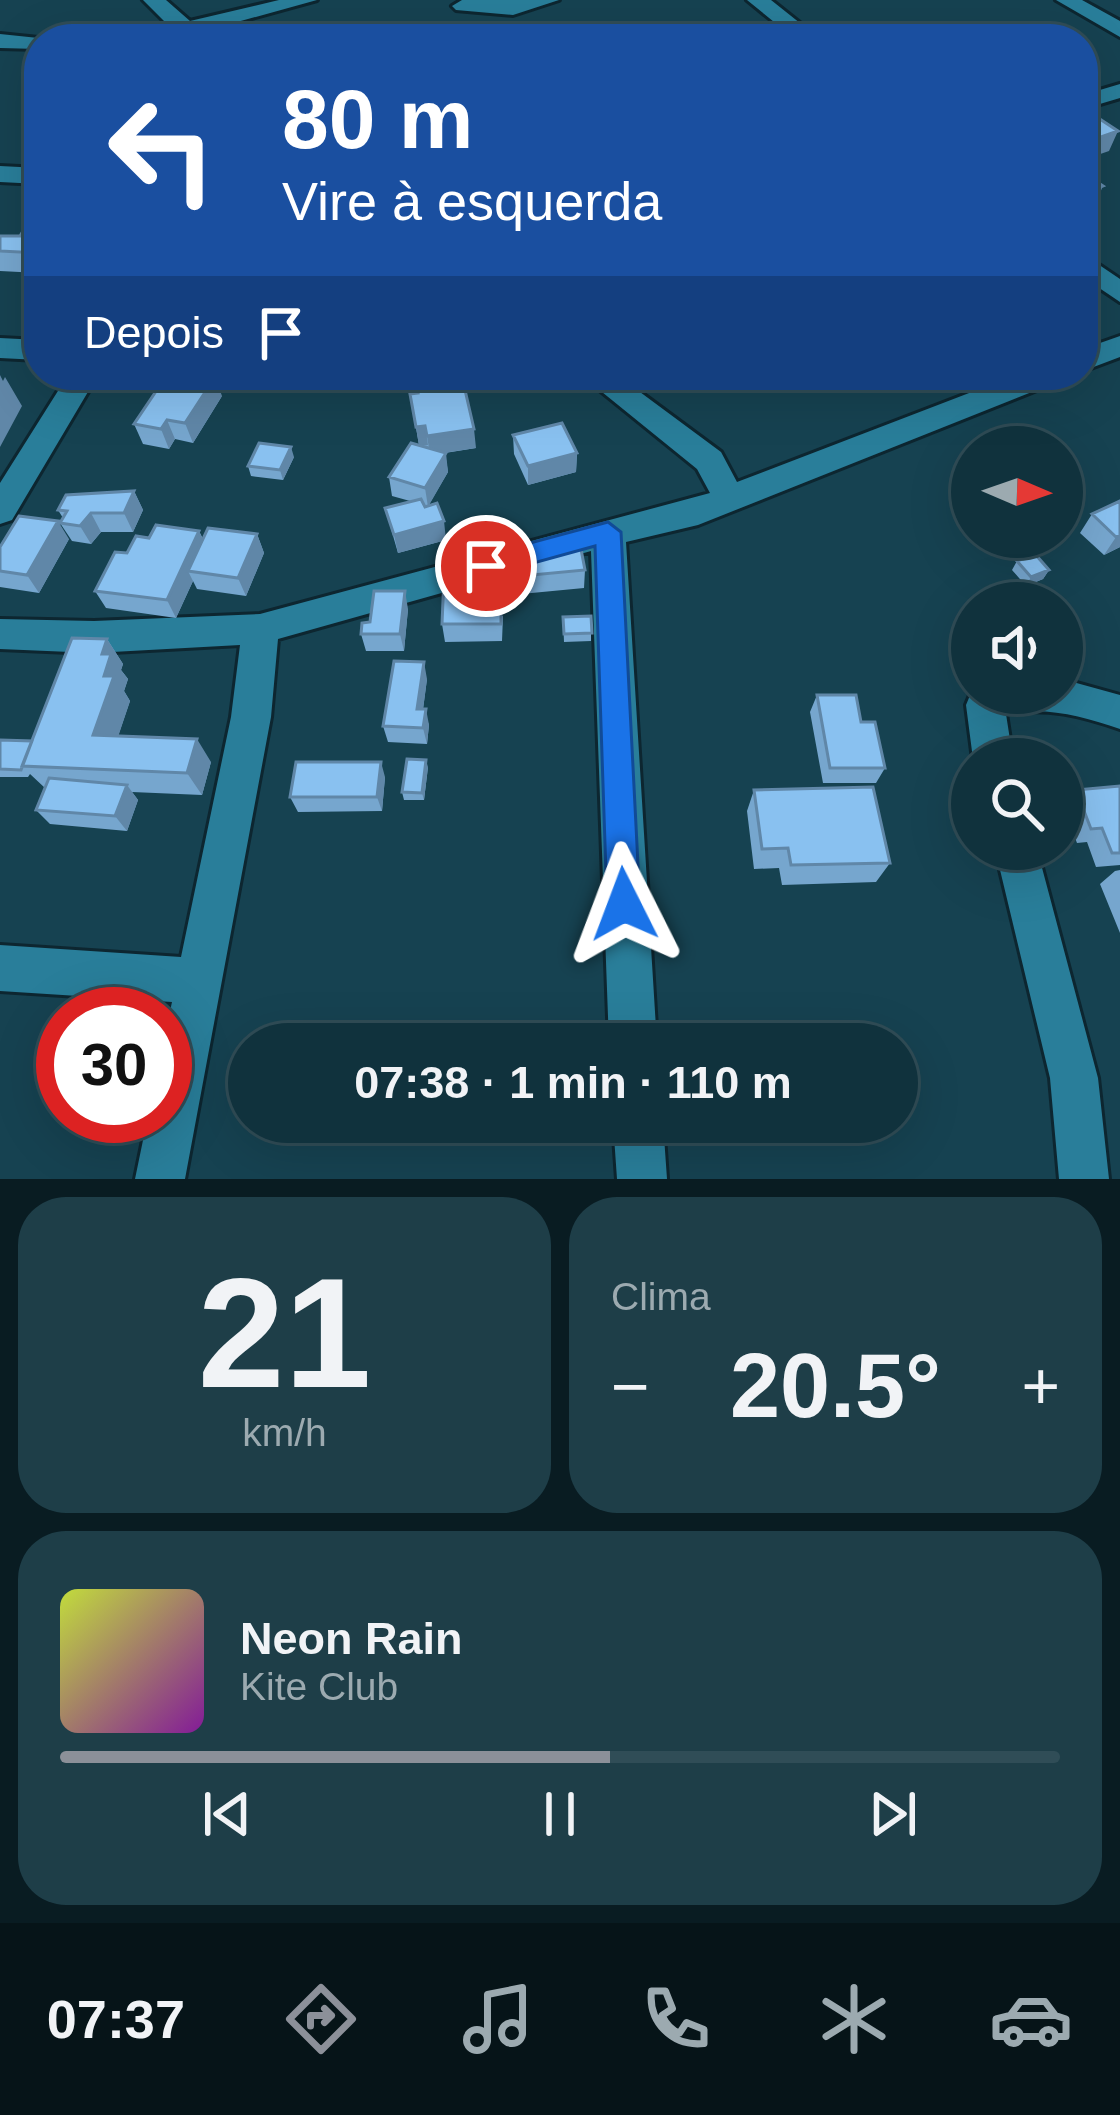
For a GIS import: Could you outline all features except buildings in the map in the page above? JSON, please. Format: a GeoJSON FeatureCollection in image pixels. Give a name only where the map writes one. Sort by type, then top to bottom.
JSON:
{"type":"FeatureCollection","features":[{"type":"Feature","properties":{"kind":"street"},"geometry":{"type":"LineString","coordinates":[[154,0],[174,24]]}},
{"type":"Feature","properties":{"kind":"street"},"geometry":{"type":"LineString","coordinates":[[225,24],[306,0]]}},
{"type":"Feature","properties":{"kind":"street"},"geometry":{"type":"LineString","coordinates":[[503,24],[512,9],[548,0]]}},
{"type":"Feature","properties":{"kind":"street"},"geometry":{"type":"LineString","coordinates":[[758,0],[789,24]]}},
{"type":"Feature","properties":{"kind":"street"},"geometry":{"type":"LineString","coordinates":[[459,3],[490,24]]}},
{"type":"Feature","properties":{"kind":"street"},"geometry":{"type":"LineString","coordinates":[[1075,5],[1120,7]]}},
{"type":"Feature","properties":{"kind":"street"},"geometry":{"type":"LineString","coordinates":[[1075,5],[1120,31]]}},
{"type":"Feature","properties":{"kind":"street"},"geometry":{"type":"LineString","coordinates":[[0,511],[74,390]]}},
{"type":"Feature","properties":{"kind":"street"},"geometry":{"type":"LineString","coordinates":[[616,390],[709,461],[729,498]]}},
{"type":"Feature","properties":{"kind":"street"},"geometry":{"type":"LineString","coordinates":[[0,634],[94,637],[260,629],[608,532],[686,516],[1007,390]]}},
{"type":"Feature","properties":{"kind":"street"},"geometry":{"type":"LineString","coordinates":[[608,532],[632,1023]]}},
{"type":"Feature","properties":{"kind":"street"},"geometry":{"type":"LineString","coordinates":[[160,1179],[250,717],[260,629]]}},
{"type":"Feature","properties":{"kind":"street"},"geometry":{"type":"LineString","coordinates":[[990,738],[985,705],[1003,696],[1081,698],[1120,712]]}},
{"type":"Feature","properties":{"kind":"street"},"geometry":{"type":"LineString","coordinates":[[1021,870],[1074,1078],[1084,1179]]}},
{"type":"Feature","properties":{"kind":"street"},"geometry":{"type":"LineString","coordinates":[[0,968],[197,981]]}},
{"type":"Feature","properties":{"kind":"street"},"geometry":{"type":"LineString","coordinates":[[639,1143],[642,1179]]}},
{"type":"Feature","properties":{"kind":"route"},"geometry":{"type":"LineString","coordinates":[[486,566],[608,532],[624,904]]}}]}
